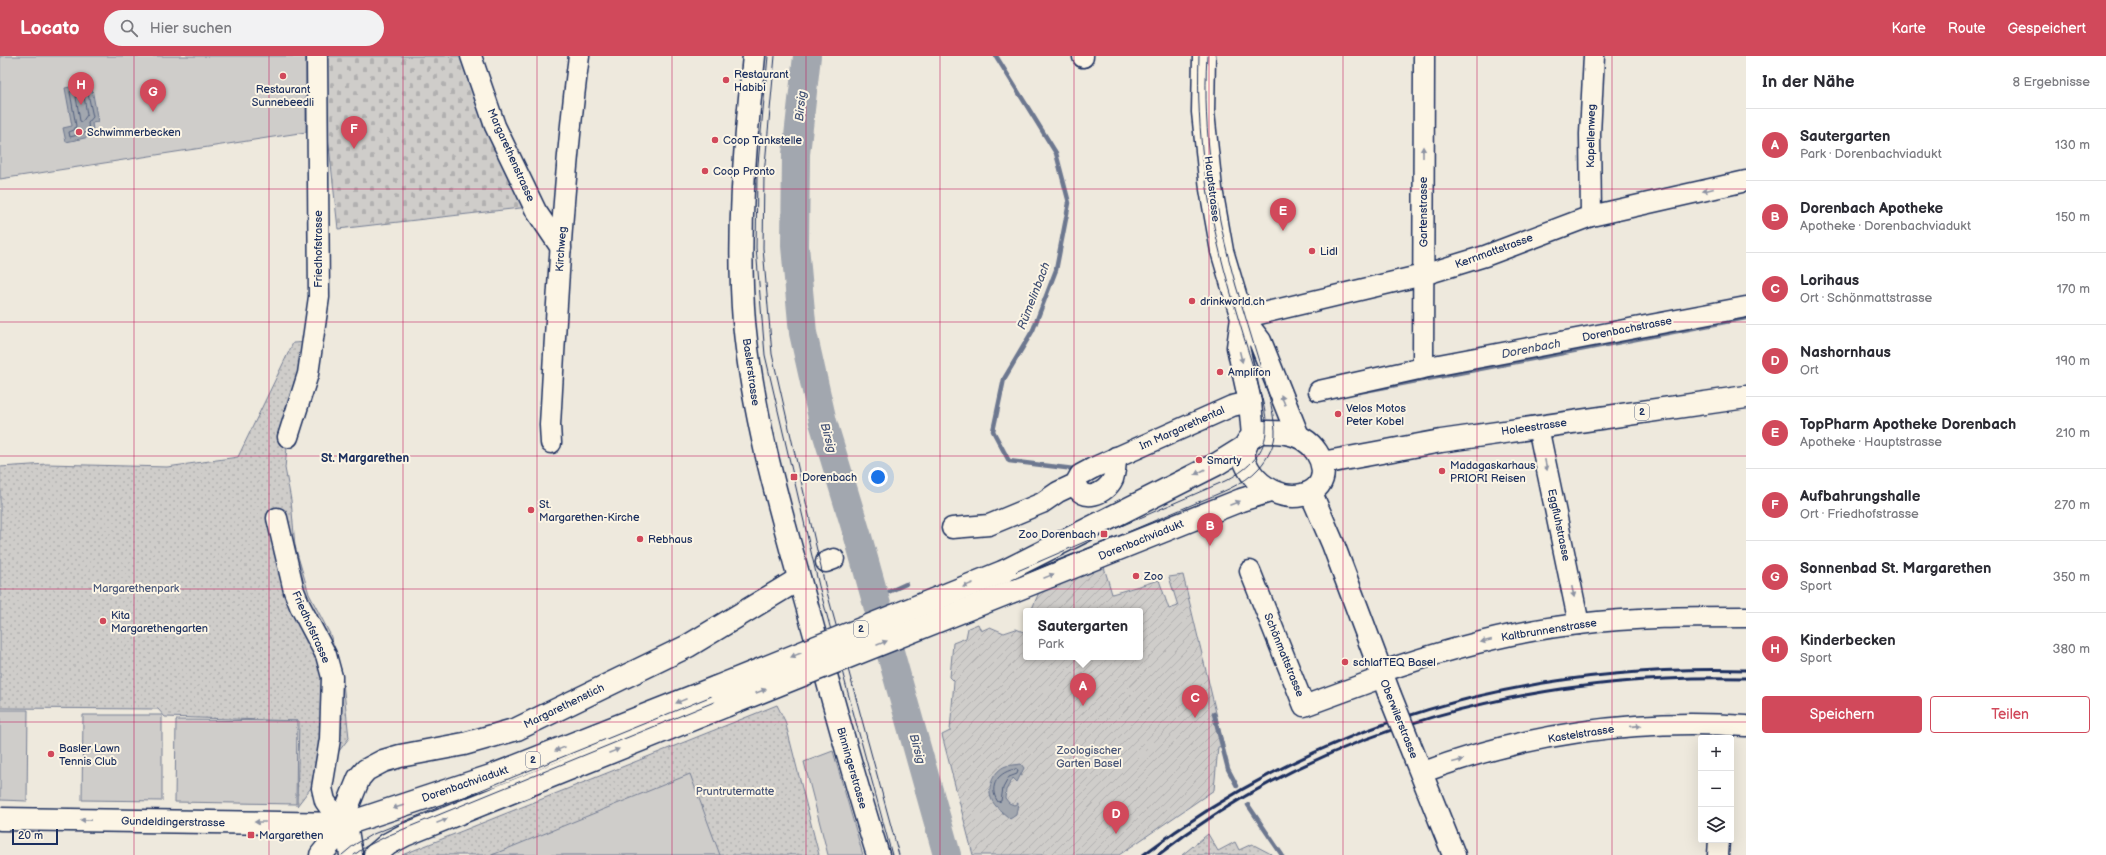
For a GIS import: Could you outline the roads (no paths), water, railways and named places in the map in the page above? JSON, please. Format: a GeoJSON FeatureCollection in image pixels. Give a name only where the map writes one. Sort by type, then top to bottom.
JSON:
{"type":"FeatureCollection","features":[{"type":"Feature","properties":{"kind":"main road","name":"Baslerstrasse"},"geometry":{"type":"LineString","coordinates":[[754,56],[743,176],[741,217],[740,260],[744,323],[752,383],[766,456],[827,680]]}},
{"type":"Feature","properties":{"kind":"main road","name":"Hauptstrasse"},"geometry":{"type":"LineString","coordinates":[[1204,56],[1203,112],[1214,213],[1222,251],[1242,318],[1260,341],[1298,436]]}},
{"type":"Feature","properties":{"kind":"main road","name":"Hauptstrasse"},"geometry":{"type":"LineString","coordinates":[[1242,318],[1238,347],[1250,402],[1249,441]]}},
{"type":"Feature","properties":{"kind":"main road","name":"Holeestrasse"},"geometry":{"type":"LineString","coordinates":[[1322,463],[1441,441],[1538,427],[1745,401]]}},
{"type":"Feature","properties":{"kind":"main road"},"geometry":{"type":"LineString","coordinates":[[1261,432],[1275,432],[1298,436],[1311,445],[1322,463],[1324,475],[1319,486],[1312,493],[1292,497],[1270,491],[1252,476],[1247,467],[1244,455],[1249,441],[1261,432]]}},
{"type":"Feature","properties":{"kind":"main road","name":"2"},"geometry":{"type":"LineString","coordinates":[[721,696],[1004,571],[1217,464],[1249,441]]}},
{"type":"Feature","properties":{"kind":"main road","name":"Dorenbachviadukt"},"geometry":{"type":"LineString","coordinates":[[346,824],[494,775],[721,696],[1013,591],[1241,500],[1270,491]]}},
{"type":"Feature","properties":{"kind":"main road","name":"Oberwilerstrasse"},"geometry":{"type":"LineString","coordinates":[[1312,493],[1333,544],[1384,681],[1454,855]]}},
{"type":"Feature","properties":{"kind":"main road","name":"Margarethenstich"},"geometry":{"type":"LineString","coordinates":[[346,824],[348,805],[359,778],[366,770],[383,761],[464,744],[517,729],[688,646],[799,579]]}},
{"type":"Feature","properties":{"kind":"main road","name":"Binningerstrasse"},"geometry":{"type":"LineString","coordinates":[[827,680],[878,855]]}},
{"type":"Feature","properties":{"kind":"main road","name":"Dorenbachviadukt"},"geometry":{"type":"LineString","coordinates":[[375,855],[388,844],[405,835],[721,696]]}},
{"type":"Feature","properties":{"kind":"main road","name":"Gundeldingerstrasse"},"geometry":{"type":"LineString","coordinates":[[0,819],[346,824]]}},
{"type":"Feature","properties":{"kind":"main road"},"geometry":{"type":"LineString","coordinates":[[321,855],[346,824]]}},
{"type":"Feature","properties":{"kind":"main road"},"geometry":{"type":"LineString","coordinates":[[346,824],[351,855]]}},
{"type":"Feature","properties":{"kind":"street","name":"Friedhofstrasse"},"geometry":{"type":"LineString","coordinates":[[288,438],[308,374],[318,297],[317,56]]}},
{"type":"Feature","properties":{"kind":"street","name":"Margarethenstrasse"},"geometry":{"type":"LineString","coordinates":[[471,56],[495,126],[536,211],[561,248]]}},
{"type":"Feature","properties":{"kind":"street","name":"Kirchweg"},"geometry":{"type":"LineString","coordinates":[[551,443],[550,425],[561,248],[571,118],[579,56]]}},
{"type":"Feature","properties":{"kind":"street","name":"Gartenstrasse"},"geometry":{"type":"LineString","coordinates":[[1423,368],[1424,56]]}},
{"type":"Feature","properties":{"kind":"street","name":"Kapellenweg"},"geometry":{"type":"LineString","coordinates":[[1591,216],[1590,134],[1594,56]]}},
{"type":"Feature","properties":{"kind":"street","name":"Kernmattstrasse"},"geometry":{"type":"LineString","coordinates":[[1242,318],[1423,275],[1485,256],[1591,216],[1746,181]]}},
{"type":"Feature","properties":{"kind":"street","name":"Dorenbachstrasse"},"geometry":{"type":"LineString","coordinates":[[1319,390],[1423,368],[1746,307]]}},
{"type":"Feature","properties":{"kind":"street","name":"Im Margarethental"},"geometry":{"type":"LineString","coordinates":[[952,528],[989,525],[1042,503],[1058,492],[1075,484],[1080,475],[1116,457],[1232,406],[1250,402]]}},
{"type":"Feature","properties":{"kind":"street","name":"Eggfluhstrasse"},"geometry":{"type":"LineString","coordinates":[[1538,427],[1579,624]]}},
{"type":"Feature","properties":{"kind":"street","name":"Friedhofstrasse"},"geometry":{"type":"LineString","coordinates":[[277,518],[294,591],[300,606],[326,655],[332,677],[330,739],[322,788],[325,801],[334,814],[346,824]]}},
{"type":"Feature","properties":{"kind":"street","name":"Schönmattstrasse"},"geometry":{"type":"LineString","coordinates":[[1250,571],[1304,706],[1384,681]]}},
{"type":"Feature","properties":{"kind":"street","name":"Kaltbrunnenstrasse"},"geometry":{"type":"LineString","coordinates":[[1384,681],[1430,656],[1485,641],[1579,624],[1676,618],[1746,617]]}},
{"type":"Feature","properties":{"kind":"street","name":"Kastelstrasse"},"geometry":{"type":"LineString","coordinates":[[1421,774],[1443,765],[1512,746],[1584,731],[1651,724],[1734,729]]}},
{"type":"Feature","properties":{"kind":"street"},"geometry":{"type":"LineString","coordinates":[[1718,855],[1719,843]]}},
{"type":"Feature","properties":{"kind":"water"},"geometry":{"type":"Polygon","coordinates":[[[91,83],[98,122],[92,123],[94,136],[66,142],[63,128],[72,126],[65,88],[91,83]]]}},
{"type":"Feature","properties":{"kind":"water"},"geometry":{"type":"Polygon","coordinates":[[[1021,764],[1024,768],[1017,782],[1013,778],[1006,790],[1005,798],[1009,803],[1014,805],[1018,803],[1016,815],[1010,819],[992,801],[990,789],[992,779],[1002,768],[1021,764]]]}},
{"type":"Feature","properties":{"kind":"waterway","name":"Birsig"},"geometry":{"type":"LineString","coordinates":[[807,56],[796,154],[795,246],[803,333],[823,422],[858,537],[947,855]]}},
{"type":"Feature","properties":{"kind":"waterway","name":"Rümelinbach"},"geometry":{"type":"LineString","coordinates":[[996,56],[1056,153],[1069,203],[1056,270],[1033,330],[1004,379],[993,431],[1009,461],[1074,469]]}},
{"type":"Feature","properties":{"kind":"waterway","name":"Dorenbach"},"geometry":{"type":"LineString","coordinates":[[1359,392],[1746,318]]}},
{"type":"Feature","properties":{"kind":"waterway","name":"Dorenbach"},"geometry":{"type":"LineString","coordinates":[[875,598],[906,584]]}},
{"type":"Feature","properties":{"kind":"waterway","name":"Rümelinbach"},"geometry":{"type":"LineString","coordinates":[[1214,714],[1228,769],[1237,786]]}},
{"type":"Feature","properties":{"kind":"waterway","name":"Rümelinbach"},"geometry":{"type":"LineString","coordinates":[[1248,805],[1282,855]]}},
{"type":"Feature","properties":{"kind":"tram line"},"geometry":{"type":"LineString","coordinates":[[768,56],[757,175],[756,248],[765,355],[819,586],[892,855]]}},
{"type":"Feature","properties":{"kind":"tram line"},"geometry":{"type":"LineString","coordinates":[[775,56],[764,175],[763,248],[772,354],[825,585],[899,855]]}},
{"type":"Feature","properties":{"kind":"tram line"},"geometry":{"type":"LineString","coordinates":[[342,855],[354,845],[371,835],[1006,576],[1225,481],[1240,472],[1252,462],[1262,448],[1266,432],[1266,417],[1261,393],[1234,305],[1214,227],[1204,171],[1201,142],[1199,114],[1199,56]]}},
{"type":"Feature","properties":{"kind":"tram line"},"geometry":{"type":"LineString","coordinates":[[354,855],[365,847],[387,836],[1107,541],[1221,492],[1238,484],[1253,474],[1271,450],[1275,430],[1269,397],[1236,286],[1216,201],[1208,143],[1206,114],[1207,56]]}},
{"type":"Feature","properties":{"kind":"railway"},"geometry":{"type":"LineString","coordinates":[[1143,855],[1211,808],[1281,768],[1354,736],[1428,710],[1504,690],[1583,677],[1663,671],[1746,670]]}},
{"type":"Feature","properties":{"kind":"railway"},"geometry":{"type":"LineString","coordinates":[[1158,855],[1223,810],[1291,772],[1362,741],[1436,716],[1512,698],[1589,685],[1668,679],[1746,678]]}},
{"type":"Feature","properties":{"kind":"place","name":"Restaurant Sunnebeedli"},"geometry":{"type":"Point","coordinates":[283,76]}},
{"type":"Feature","properties":{"kind":"place","name":"Restaurant Habibi"},"geometry":{"type":"Point","coordinates":[726,80]}},
{"type":"Feature","properties":{"kind":"place","name":"Kinderbecken"},"geometry":{"type":"Point","coordinates":[81,105]}},
{"type":"Feature","properties":{"kind":"place","name":"Sonnenbad St. Margarethen"},"geometry":{"type":"Point","coordinates":[153,112]}},
{"type":"Feature","properties":{"kind":"place","name":"Schwimmerbecken"},"geometry":{"type":"Point","coordinates":[79,132]}},
{"type":"Feature","properties":{"kind":"place","name":"Coop Tankstelle"},"geometry":{"type":"Point","coordinates":[715,140]}},
{"type":"Feature","properties":{"kind":"place","name":"Aufbahrungshalle"},"geometry":{"type":"Point","coordinates":[354,149]}},
{"type":"Feature","properties":{"kind":"place","name":"Coop Pronto"},"geometry":{"type":"Point","coordinates":[705,171]}},
{"type":"Feature","properties":{"kind":"place","name":"TopPharm Apotheke Dorenbach"},"geometry":{"type":"Point","coordinates":[1283,231]}},
{"type":"Feature","properties":{"kind":"place","name":"Lidl"},"geometry":{"type":"Point","coordinates":[1312,251]}},
{"type":"Feature","properties":{"kind":"place","name":"drinkworld.ch"},"geometry":{"type":"Point","coordinates":[1192,301]}},
{"type":"Feature","properties":{"kind":"place","name":"Amplifon"},"geometry":{"type":"Point","coordinates":[1220,372]}},
{"type":"Feature","properties":{"kind":"place","name":"Velos Motos Peter Kobel"},"geometry":{"type":"Point","coordinates":[1338,414]}},
{"type":"Feature","properties":{"kind":"place","name":"Smarty"},"geometry":{"type":"Point","coordinates":[1199,460]}},
{"type":"Feature","properties":{"kind":"place","name":"Madagaskarhaus PRIORI Reisen"},"geometry":{"type":"Point","coordinates":[1442,471]}},
{"type":"Feature","properties":{"kind":"place","name":"Dorenbach"},"geometry":{"type":"Point","coordinates":[794,477]}},
{"type":"Feature","properties":{"kind":"place","name":"St. Margarethen-Kirche"},"geometry":{"type":"Point","coordinates":[531,510]}},
{"type":"Feature","properties":{"kind":"place","name":"Zoo Dorenbach"},"geometry":{"type":"Point","coordinates":[1104,534]}},
{"type":"Feature","properties":{"kind":"place","name":"Rebhaus"},"geometry":{"type":"Point","coordinates":[640,539]}},
{"type":"Feature","properties":{"kind":"place","name":"Dorenbach Apotheke"},"geometry":{"type":"Point","coordinates":[1210,546]}},
{"type":"Feature","properties":{"kind":"place","name":"Zoo"},"geometry":{"type":"Point","coordinates":[1136,576]}},
{"type":"Feature","properties":{"kind":"place","name":"Kita Margarethengarten"},"geometry":{"type":"Point","coordinates":[103,621]}},
{"type":"Feature","properties":{"kind":"place","name":"schlafTEQ Basel"},"geometry":{"type":"Point","coordinates":[1345,662]}},
{"type":"Feature","properties":{"kind":"place","name":"Sautergarten"},"geometry":{"type":"Point","coordinates":[1083,706]}},
{"type":"Feature","properties":{"kind":"place","name":"Lorihaus"},"geometry":{"type":"Point","coordinates":[1195,718]}},
{"type":"Feature","properties":{"kind":"place","name":"Basler Lawn Tennis Club"},"geometry":{"type":"Point","coordinates":[51,754]}},
{"type":"Feature","properties":{"kind":"place","name":"Nashornhaus"},"geometry":{"type":"Point","coordinates":[1116,834]}},
{"type":"Feature","properties":{"kind":"place","name":"Margarethen"},"geometry":{"type":"Point","coordinates":[251,835]}},
{"type":"Feature","properties":{"kind":"district","name":"St. Margarethen"},"geometry":{"type":"Point","coordinates":[365,458]}},
{"type":"Feature","properties":{"kind":"park label","name":"Margarethenpark"},"geometry":{"type":"Point","coordinates":[136,588]}},
{"type":"Feature","properties":{"kind":"park label","name":"Zoologischer Garten Basel"},"geometry":{"type":"Point","coordinates":[1089,756]}},
{"type":"Feature","properties":{"kind":"park label","name":"Pruntrutermatte"},"geometry":{"type":"Point","coordinates":[735,791]}}]}
